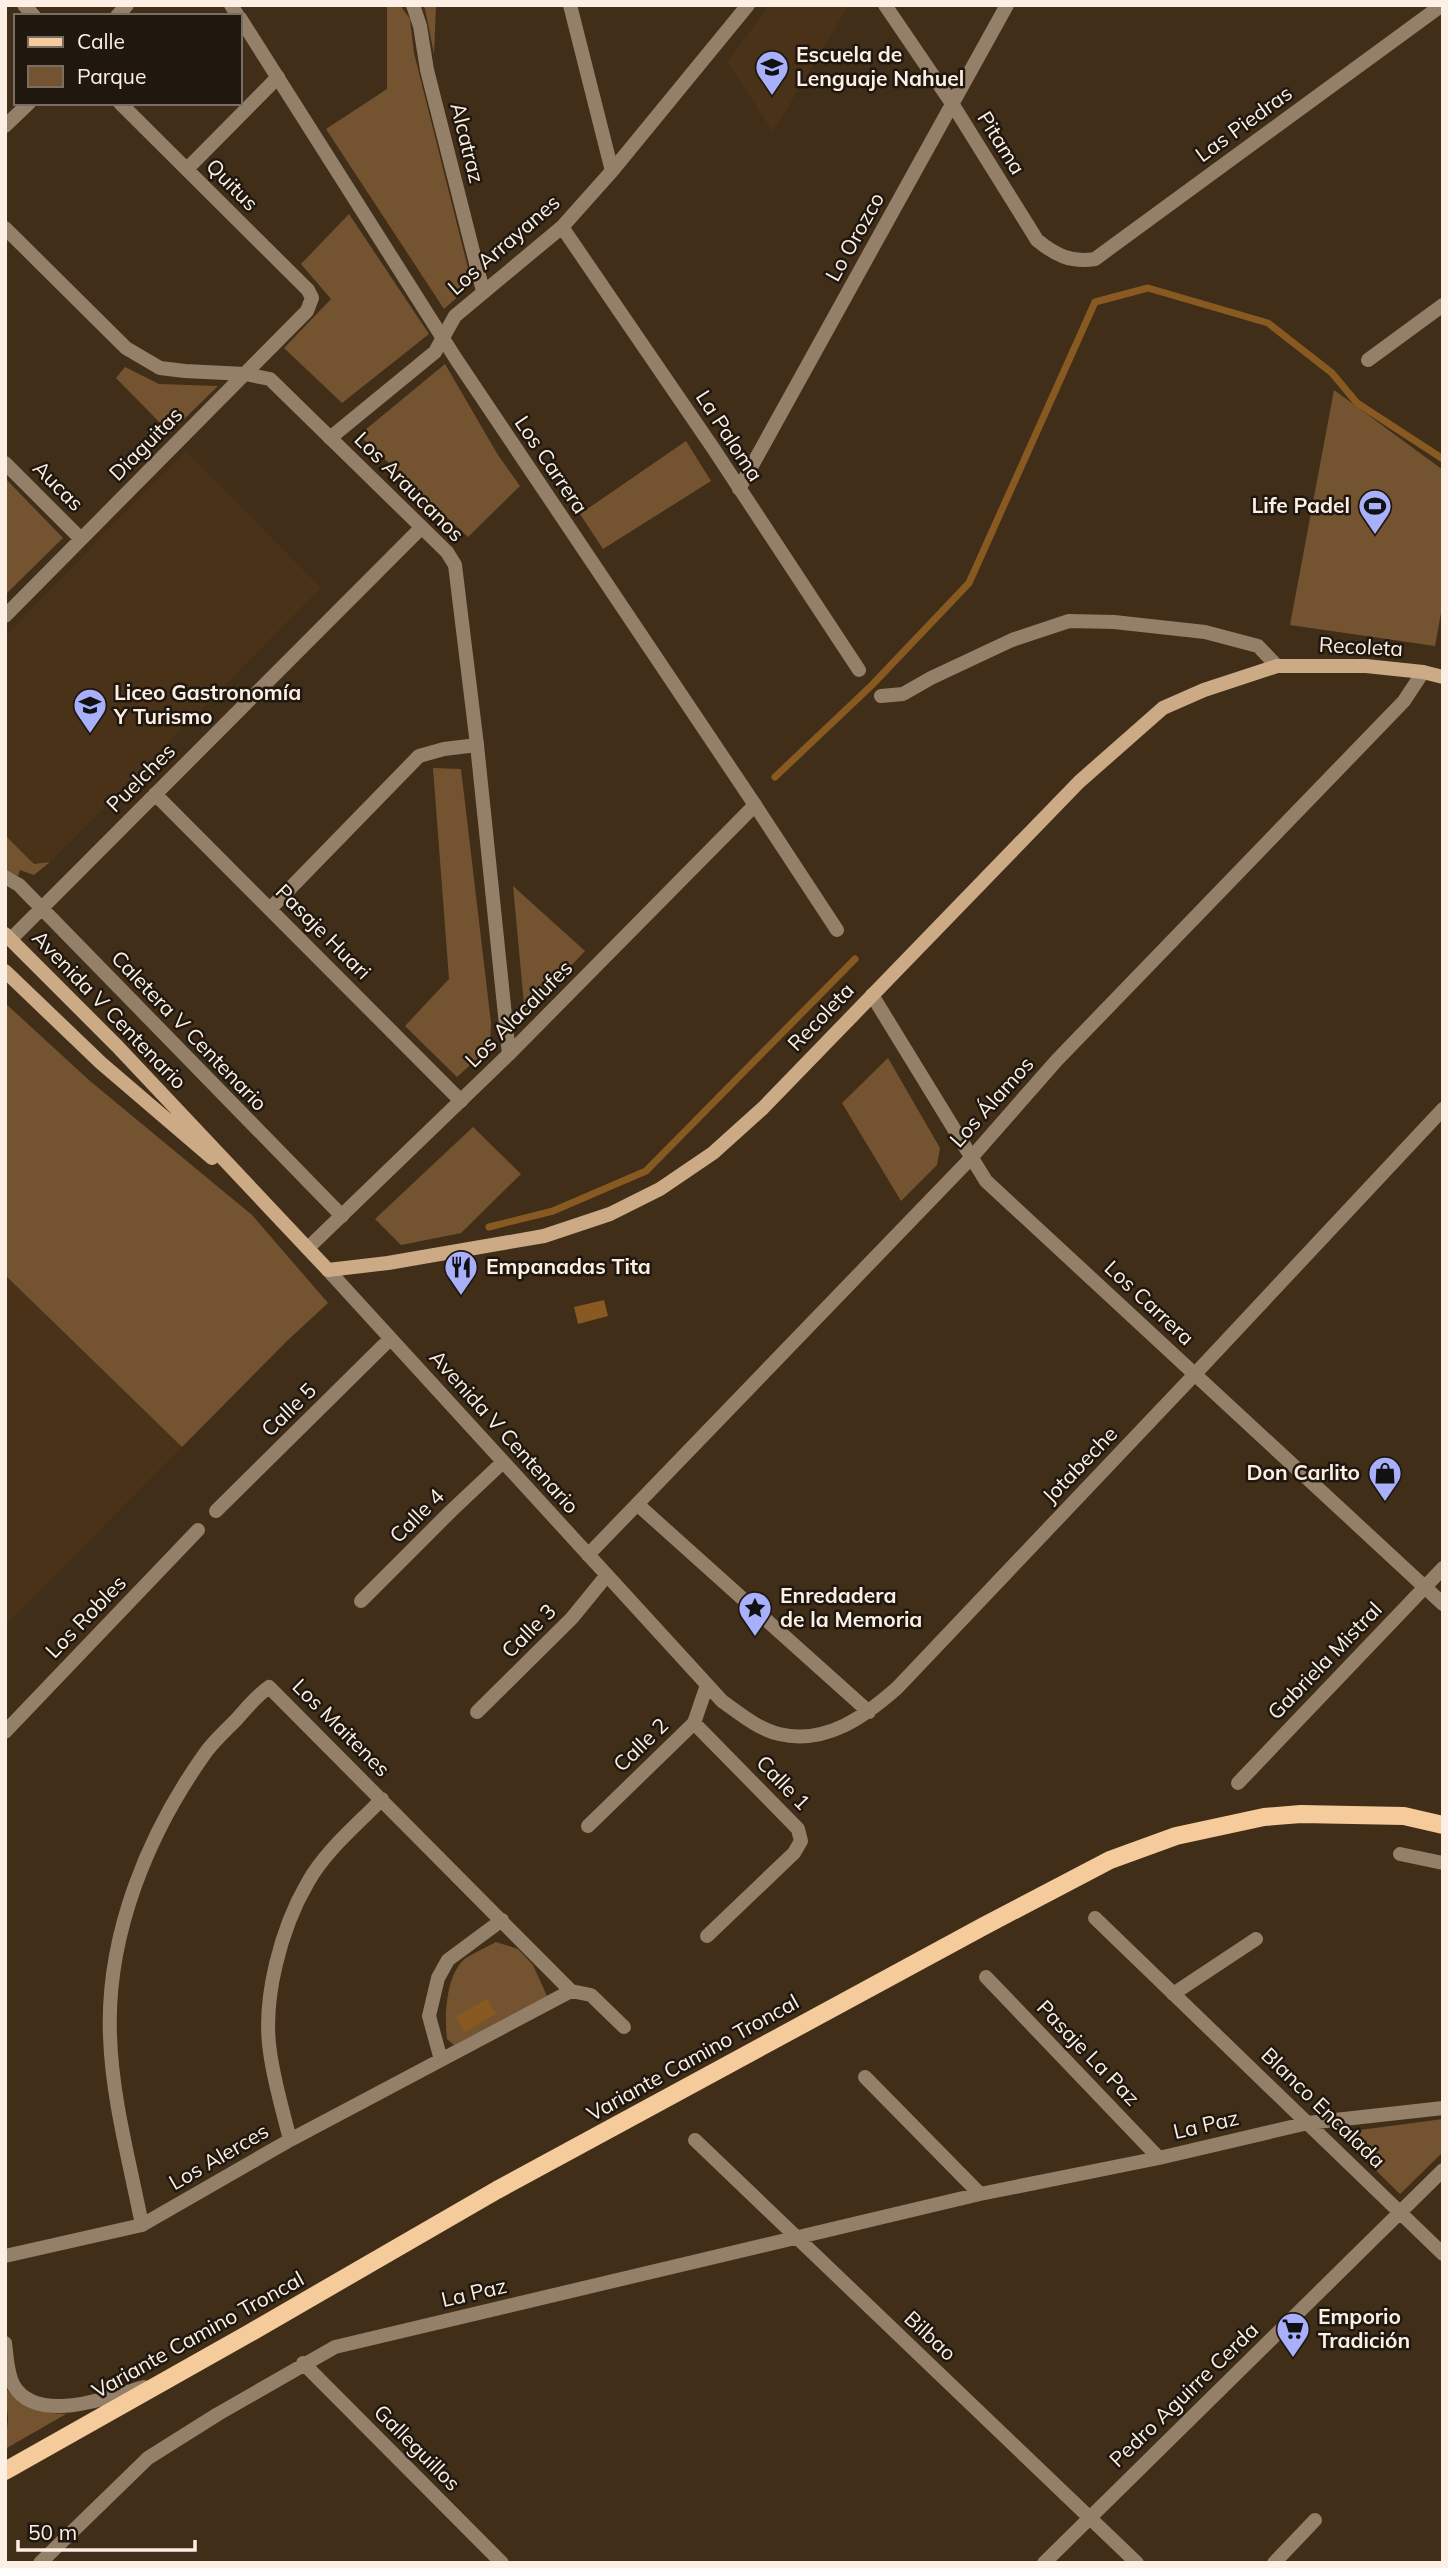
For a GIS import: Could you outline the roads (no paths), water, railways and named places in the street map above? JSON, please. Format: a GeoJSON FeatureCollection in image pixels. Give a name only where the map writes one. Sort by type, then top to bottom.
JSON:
{"type":"FeatureCollection","features":[{"type":"Feature","properties":{"kind":"main road","name":"Recoleta"},"geometry":{"type":"LineString","coordinates":[[328,1270],[388,1263],[544,1236],[610,1214],[660,1189],[713,1153],[763,1108],[1079,782],[1163,708],[1204,690],[1277,666],[1347,665],[1423,672],[1443,677]]}},
{"type":"Feature","properties":{"kind":"main road","name":"Avenida V Centenario"},"geometry":{"type":"LineString","coordinates":[[8,936],[117,1046],[328,1270]]}},
{"type":"Feature","properties":{"kind":"main road","name":"Avenida V Centenario"},"geometry":{"type":"LineString","coordinates":[[5,971],[101,1063],[269,1207]]}},
{"type":"Feature","properties":{"kind":"main road","name":"Variante Camino Troncal"},"geometry":{"type":"LineString","coordinates":[[5,2471],[509,2184],[972,1932],[1110,1860],[1176,1836],[1264,1817],[1301,1814],[1404,1816],[1443,1825]]}},
{"type":"Feature","properties":{"kind":"street","name":"Alcatraz"},"geometry":{"type":"LineString","coordinates":[[413,5],[421,26],[427,70],[483,291]]}},
{"type":"Feature","properties":{"kind":"street"},"geometry":{"type":"LineString","coordinates":[[570,5],[612,171]]}},
{"type":"Feature","properties":{"kind":"street","name":"Los Arrayanes"},"geometry":{"type":"LineString","coordinates":[[330,438],[435,352],[454,316],[562,227],[612,171],[748,5]]}},
{"type":"Feature","properties":{"kind":"street","name":"Pitama"},"geometry":{"type":"LineString","coordinates":[[885,5],[953,105],[1037,240],[1051,252],[1066,258]]}},
{"type":"Feature","properties":{"kind":"street","name":"Lo Orozco"},"geometry":{"type":"LineString","coordinates":[[739,489],[1007,5]]}},
{"type":"Feature","properties":{"kind":"street","name":"Las Piedras"},"geometry":{"type":"LineString","coordinates":[[1066,258],[1081,261],[1095,259],[1442,5]]}},
{"type":"Feature","properties":{"kind":"street","name":"Los Carrera"},"geometry":{"type":"LineString","coordinates":[[242,22],[385,249],[570,532],[755,805],[836,930]]}},
{"type":"Feature","properties":{"kind":"street"},"geometry":{"type":"LineString","coordinates":[[187,169],[278,77]]}},
{"type":"Feature","properties":{"kind":"street"},"geometry":{"type":"LineString","coordinates":[[5,126],[27,105]]}},
{"type":"Feature","properties":{"kind":"street","name":"Quitus"},"geometry":{"type":"LineString","coordinates":[[122,105],[308,290],[312,298]]}},
{"type":"Feature","properties":{"kind":"street","name":"La Paloma"},"geometry":{"type":"LineString","coordinates":[[562,227],[859,670]]}},
{"type":"Feature","properties":{"kind":"street","name":"Los Araucanos"},"geometry":{"type":"LineString","coordinates":[[5,228],[126,348],[160,368],[245,374],[270,379],[447,552],[455,565],[477,745],[509,1054]]}},
{"type":"Feature","properties":{"kind":"street","name":"Diaguitas"},"geometry":{"type":"LineString","coordinates":[[5,616],[307,311],[312,298]]}},
{"type":"Feature","properties":{"kind":"street"},"geometry":{"type":"LineString","coordinates":[[1368,360],[1443,305]]}},
{"type":"Feature","properties":{"kind":"street","name":"Aucas"},"geometry":{"type":"LineString","coordinates":[[5,463],[81,539]]}},
{"type":"Feature","properties":{"kind":"street","name":"Puelches"},"geometry":{"type":"LineString","coordinates":[[8,936],[41,910],[421,528]]}},
{"type":"Feature","properties":{"kind":"street"},"geometry":{"type":"LineString","coordinates":[[881,696],[903,694],[1012,640],[1069,621],[1114,622],[1205,632],[1258,646],[1277,666]]}},
{"type":"Feature","properties":{"kind":"street","name":"Los Álamos"},"geometry":{"type":"LineString","coordinates":[[587,1555],[971,1158],[1057,1060],[1404,701],[1423,672]]}},
{"type":"Feature","properties":{"kind":"street"},"geometry":{"type":"LineString","coordinates":[[270,909],[419,756],[444,749],[477,745]]}},
{"type":"Feature","properties":{"kind":"street","name":"Pasaje Huari"},"geometry":{"type":"LineString","coordinates":[[155,794],[461,1101]]}},
{"type":"Feature","properties":{"kind":"street","name":"Los Alacalufes"},"geometry":{"type":"LineString","coordinates":[[309,1248],[509,1054],[755,805]]}},
{"type":"Feature","properties":{"kind":"street","name":"Caletera V Centenario"},"geometry":{"type":"LineString","coordinates":[[5,877],[19,884],[41,910],[342,1216]]}},
{"type":"Feature","properties":{"kind":"street","name":"Los Carrera"},"geometry":{"type":"LineString","coordinates":[[872,995],[986,1181],[1443,1604]]}},
{"type":"Feature","properties":{"kind":"street","name":"Jotabeche"},"geometry":{"type":"LineString","coordinates":[[707,1685],[722,1701],[750,1721],[779,1734],[814,1736],[846,1726],[869,1712],[897,1688],[1443,1110]]}},
{"type":"Feature","properties":{"kind":"street","name":"Avenida V Centenario"},"geometry":{"type":"LineString","coordinates":[[328,1270],[707,1685]]}},
{"type":"Feature","properties":{"kind":"street","name":"Calle 5"},"geometry":{"type":"LineString","coordinates":[[216,1511],[390,1339]]}},
{"type":"Feature","properties":{"kind":"street","name":"Calle 4"},"geometry":{"type":"LineString","coordinates":[[361,1601],[503,1462]]}},
{"type":"Feature","properties":{"kind":"street"},"geometry":{"type":"LineString","coordinates":[[637,1504],[869,1712]]}},
{"type":"Feature","properties":{"kind":"street","name":"Los Robles"},"geometry":{"type":"LineString","coordinates":[[5,1732],[198,1530]]}},
{"type":"Feature","properties":{"kind":"street","name":"Gabriela Mistral"},"geometry":{"type":"LineString","coordinates":[[1238,1783],[1443,1568]]}},
{"type":"Feature","properties":{"kind":"street","name":"Calle 3"},"geometry":{"type":"LineString","coordinates":[[477,1712],[572,1618],[607,1575]]}},
{"type":"Feature","properties":{"kind":"street","name":"Calle 2"},"geometry":{"type":"LineString","coordinates":[[588,1826],[694,1723],[707,1685]]}},
{"type":"Feature","properties":{"kind":"street","name":"Los Maitenes"},"geometry":{"type":"LineString","coordinates":[[142,2225],[113,2076],[110,2033],[121,1932],[137,1880],[170,1809],[207,1750],[269,1687],[571,1991],[591,1995],[624,2027]]}},
{"type":"Feature","properties":{"kind":"street","name":"Calle 1"},"geometry":{"type":"LineString","coordinates":[[694,1723],[798,1829],[801,1841],[794,1853],[707,1936]]}},
{"type":"Feature","properties":{"kind":"street"},"geometry":{"type":"LineString","coordinates":[[290,2140],[269,2050],[268,2010],[281,1946],[308,1882],[326,1857],[383,1799]]}},
{"type":"Feature","properties":{"kind":"street"},"geometry":{"type":"LineString","coordinates":[[1401,1854],[1443,1863]]}},
{"type":"Feature","properties":{"kind":"street","name":"Blanco Encalada"},"geometry":{"type":"LineString","coordinates":[[1095,1918],[1443,2254]]}},
{"type":"Feature","properties":{"kind":"street"},"geometry":{"type":"LineString","coordinates":[[441,2060],[429,2017],[438,1978],[448,1960],[502,1920]]}},
{"type":"Feature","properties":{"kind":"street"},"geometry":{"type":"LineString","coordinates":[[1173,1994],[1256,1939]]}},
{"type":"Feature","properties":{"kind":"street","name":"Pasaje La Paz"},"geometry":{"type":"LineString","coordinates":[[986,1977],[1159,2158]]}},
{"type":"Feature","properties":{"kind":"street","name":"Los Alerces"},"geometry":{"type":"LineString","coordinates":[[5,2256],[142,2225],[290,2140],[571,1991]]}},
{"type":"Feature","properties":{"kind":"street"},"geometry":{"type":"LineString","coordinates":[[865,2077],[980,2194]]}},
{"type":"Feature","properties":{"kind":"street","name":"La Paz"},"geometry":{"type":"LineString","coordinates":[[40,2563],[148,2458],[218,2414],[335,2347],[980,2194],[1159,2158],[1308,2123],[1443,2108]]}},
{"type":"Feature","properties":{"kind":"street","name":"Bilbao"},"geometry":{"type":"LineString","coordinates":[[695,2140],[1137,2563]]}},
{"type":"Feature","properties":{"kind":"street","name":"Pedro Aguirre Cerda"},"geometry":{"type":"LineString","coordinates":[[1044,2563],[1443,2170]]}},
{"type":"Feature","properties":{"kind":"street"},"geometry":{"type":"LineString","coordinates":[[5,2343],[8,2380],[32,2403],[43,2406],[69,2405],[159,2383]]}},
{"type":"Feature","properties":{"kind":"street","name":"Galleguillos"},"geometry":{"type":"LineString","coordinates":[[303,2364],[502,2563]]}},
{"type":"Feature","properties":{"kind":"street"},"geometry":{"type":"LineString","coordinates":[[1274,2563],[1315,2520]]}},
{"type":"Feature","properties":{"kind":"waterway"},"geometry":{"type":"LineString","coordinates":[[775,777],[872,685],[969,583],[1095,302],[1148,288],[1268,323],[1332,373],[1357,403],[1443,459]]}},
{"type":"Feature","properties":{"kind":"waterway"},"geometry":{"type":"LineString","coordinates":[[489,1227],[553,1211],[646,1171],[855,959]]}},
{"type":"Feature","properties":{"kind":"place","name":"Escuela de Lenguaje Nahuel"},"geometry":{"type":"Point","coordinates":[772,97]}},
{"type":"Feature","properties":{"kind":"place","name":"Life Padel"},"geometry":{"type":"Point","coordinates":[1375,536]}},
{"type":"Feature","properties":{"kind":"place","name":"Liceo Gastronomía Y Turismo"},"geometry":{"type":"Point","coordinates":[90,735]}},
{"type":"Feature","properties":{"kind":"place","name":"Empanadas Tita"},"geometry":{"type":"Point","coordinates":[461,1297]}},
{"type":"Feature","properties":{"kind":"place","name":"Don Carlito"},"geometry":{"type":"Point","coordinates":[1385,1503]}},
{"type":"Feature","properties":{"kind":"place","name":"Enredadera de la Memoria"},"geometry":{"type":"Point","coordinates":[755,1638]}},
{"type":"Feature","properties":{"kind":"place","name":"Emporio Tradición"},"geometry":{"type":"Point","coordinates":[1293,2359]}}]}
